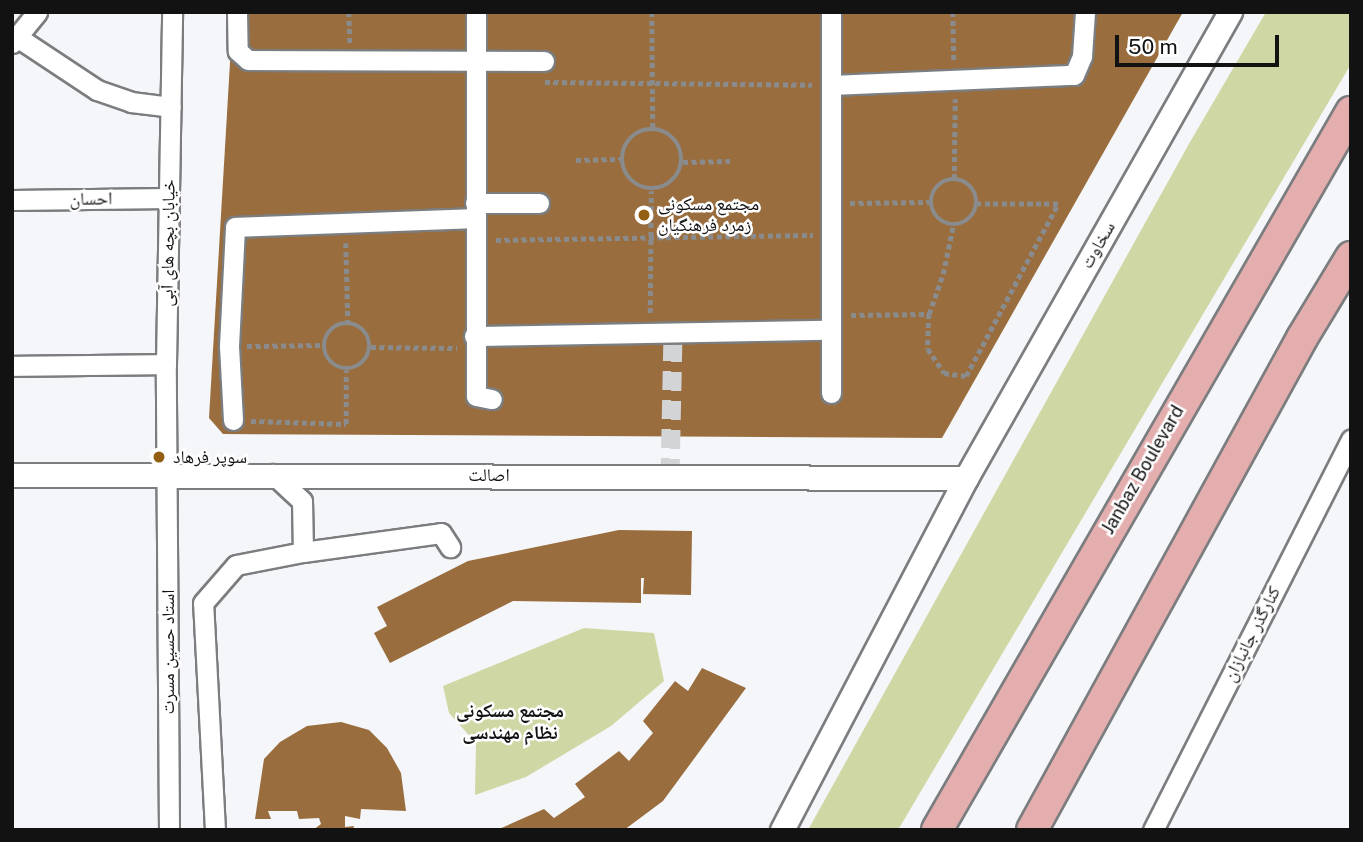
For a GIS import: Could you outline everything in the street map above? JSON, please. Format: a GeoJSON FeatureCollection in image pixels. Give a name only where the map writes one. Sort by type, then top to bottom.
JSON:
{"type":"FeatureCollection","features":[{"type":"Feature","properties":{"kind":"main road","name":"Janbaz Boulevard"},"geometry":{"type":"LineString","coordinates":[[937,830],[1351,112]]}},
{"type":"Feature","properties":{"kind":"main road"},"geometry":{"type":"LineString","coordinates":[[1032,830],[1302,338],[1351,257]]}},
{"type":"Feature","properties":{"kind":"street"},"geometry":{"type":"LineString","coordinates":[[37,12],[15,40],[97,90],[131,102],[171,107]]}},
{"type":"Feature","properties":{"kind":"street","name":"خیابان بچه های آبی"},"geometry":{"type":"LineString","coordinates":[[167,474],[166,364],[172,12]]}},
{"type":"Feature","properties":{"kind":"street"},"geometry":{"type":"LineString","coordinates":[[237,12],[238,51],[248,60],[544,61]]}},
{"type":"Feature","properties":{"kind":"street"},"geometry":{"type":"LineString","coordinates":[[476,12],[476,396],[492,399]]}},
{"type":"Feature","properties":{"kind":"street"},"geometry":{"type":"LineString","coordinates":[[831,12],[831,393]]}},
{"type":"Feature","properties":{"kind":"street"},"geometry":{"type":"LineString","coordinates":[[831,85],[1074,75],[1082,56],[1085,12]]}},
{"type":"Feature","properties":{"kind":"street","name":"سخاوت"},"geometry":{"type":"LineString","coordinates":[[782,830],[966,478],[1230,12]]}},
{"type":"Feature","properties":{"kind":"street","name":"احسان"},"geometry":{"type":"LineString","coordinates":[[12,200],[169,198]]}},
{"type":"Feature","properties":{"kind":"street"},"geometry":{"type":"LineString","coordinates":[[233,420],[229,346],[236,227],[346,223],[539,203]]}},
{"type":"Feature","properties":{"kind":"street"},"geometry":{"type":"LineString","coordinates":[[474,342],[831,322]]}},
{"type":"Feature","properties":{"kind":"street"},"geometry":{"type":"LineString","coordinates":[[12,366],[166,364]]}},
{"type":"Feature","properties":{"kind":"street","name":"کنارگذر جانبازان"},"geometry":{"type":"LineString","coordinates":[[1153,830],[1351,439]]}},
{"type":"Feature","properties":{"kind":"street","name":"استاد حسین مسرت"},"geometry":{"type":"LineString","coordinates":[[167,474],[169,830]]}},
{"type":"Feature","properties":{"kind":"street"},"geometry":{"type":"LineString","coordinates":[[273,474],[302,501],[303,552]]}},
{"type":"Feature","properties":{"kind":"street","name":"اصالت"},"geometry":{"type":"LineString","coordinates":[[12,475],[966,478]]}},
{"type":"Feature","properties":{"kind":"street"},"geometry":{"type":"LineString","coordinates":[[215,830],[203,603],[236,565],[303,552],[441,533],[450,547]]}},
{"type":"Feature","properties":{"kind":"path"},"geometry":{"type":"LineString","coordinates":[[349,12],[350,60]]}},
{"type":"Feature","properties":{"kind":"path"},"geometry":{"type":"LineString","coordinates":[[652,12],[653,128]]}},
{"type":"Feature","properties":{"kind":"path"},"geometry":{"type":"LineString","coordinates":[[953,12],[954,179]]}},
{"type":"Feature","properties":{"kind":"path"},"geometry":{"type":"LineString","coordinates":[[531,82],[831,85]]}},
{"type":"Feature","properties":{"kind":"path"},"geometry":{"type":"LineString","coordinates":[[653,128],[669,133],[680,146],[683,162],[673,183],[651,191],[629,181],[620,159],[625,143],[637,132],[653,128]]}},
{"type":"Feature","properties":{"kind":"path"},"geometry":{"type":"LineString","coordinates":[[576,160],[620,159]]}},
{"type":"Feature","properties":{"kind":"path"},"geometry":{"type":"LineString","coordinates":[[683,162],[730,160]]}},
{"type":"Feature","properties":{"kind":"path"},"geometry":{"type":"LineString","coordinates":[[954,179],[967,182],[975,191],[978,204],[970,220],[953,226],[936,219],[930,202],[933,190],[942,181],[954,179]]}},
{"type":"Feature","properties":{"kind":"path"},"geometry":{"type":"LineString","coordinates":[[650,333],[651,191]]}},
{"type":"Feature","properties":{"kind":"path"},"geometry":{"type":"LineString","coordinates":[[831,203],[930,202]]}},
{"type":"Feature","properties":{"kind":"path"},"geometry":{"type":"LineString","coordinates":[[953,226],[943,274],[929,314],[928,349],[944,373],[966,376],[1058,204],[978,204]]}},
{"type":"Feature","properties":{"kind":"path"},"geometry":{"type":"LineString","coordinates":[[346,223],[348,322]]}},
{"type":"Feature","properties":{"kind":"path"},"geometry":{"type":"LineString","coordinates":[[475,241],[831,235]]}},
{"type":"Feature","properties":{"kind":"path"},"geometry":{"type":"LineString","coordinates":[[831,322],[929,314]]}},
{"type":"Feature","properties":{"kind":"path"},"geometry":{"type":"LineString","coordinates":[[348,322],[360,326],[368,335],[371,347],[363,363],[346,370],[329,363],[323,345],[326,334],[335,325],[348,322]]}},
{"type":"Feature","properties":{"kind":"path"},"geometry":{"type":"LineString","coordinates":[[371,347],[474,342]]}},
{"type":"Feature","properties":{"kind":"path"},"geometry":{"type":"LineString","coordinates":[[229,346],[323,345]]}},
{"type":"Feature","properties":{"kind":"path"},"geometry":{"type":"LineString","coordinates":[[233,420],[346,424],[346,370]]}},
{"type":"Feature","properties":{"kind":"green space"},"geometry":{"type":"Polygon","coordinates":[[[1266,12],[1351,12],[1351,64],[898,830],[808,830],[1190,142],[1266,12]]]}},
{"type":"Feature","properties":{"kind":"green space"},"geometry":{"type":"Polygon","coordinates":[[[584,628],[654,633],[664,681],[611,726],[526,777],[475,795],[476,743],[449,713],[443,686],[584,628]]]}},
{"type":"Feature","properties":{"kind":"building","name":"مجتمع مسکونی زمرد فرهنگیان"},"geometry":{"type":"Polygon","coordinates":[[[233,12],[1183,12],[942,438],[223,434],[209,418],[233,12]]]}},
{"type":"Feature","properties":{"kind":"building"},"geometry":{"type":"Polygon","coordinates":[[[619,530],[692,531],[691,595],[643,594],[644,578],[641,578],[641,603],[513,601],[390,663],[374,633],[387,626],[377,607],[468,561],[619,530]]]}},
{"type":"Feature","properties":{"kind":"building"},"geometry":{"type":"Polygon","coordinates":[[[702,668],[746,688],[663,801],[624,830],[497,830],[544,809],[554,818],[585,797],[575,784],[619,751],[629,761],[653,733],[643,721],[675,681],[688,691],[702,668]]]}},
{"type":"Feature","properties":{"kind":"building"},"geometry":{"type":"Polygon","coordinates":[[[341,722],[369,730],[387,748],[401,773],[406,811],[361,809],[360,819],[345,816],[345,827],[354,826],[353,830],[313,830],[321,824],[319,818],[299,819],[297,811],[268,811],[271,819],[255,819],[264,759],[280,742],[307,726],[341,722]]]}},
{"type":"Feature","properties":{"kind":"tunnel"},"geometry":{"type":"LineString","coordinates":[[670,477],[673,333]]}},
{"type":"Feature","properties":{"kind":"place","name":"مجتمع مسکونی زمرد فرهنگیان"},"geometry":{"type":"Point","coordinates":[644,215]}},
{"type":"Feature","properties":{"kind":"place","name":"سوپر فرهاد"},"geometry":{"type":"Point","coordinates":[159,457]}},
{"type":"Feature","properties":{"kind":"district","name":"مجتمع مسکونی نظام مهندسی"},"geometry":{"type":"Point","coordinates":[510,722]}}]}
